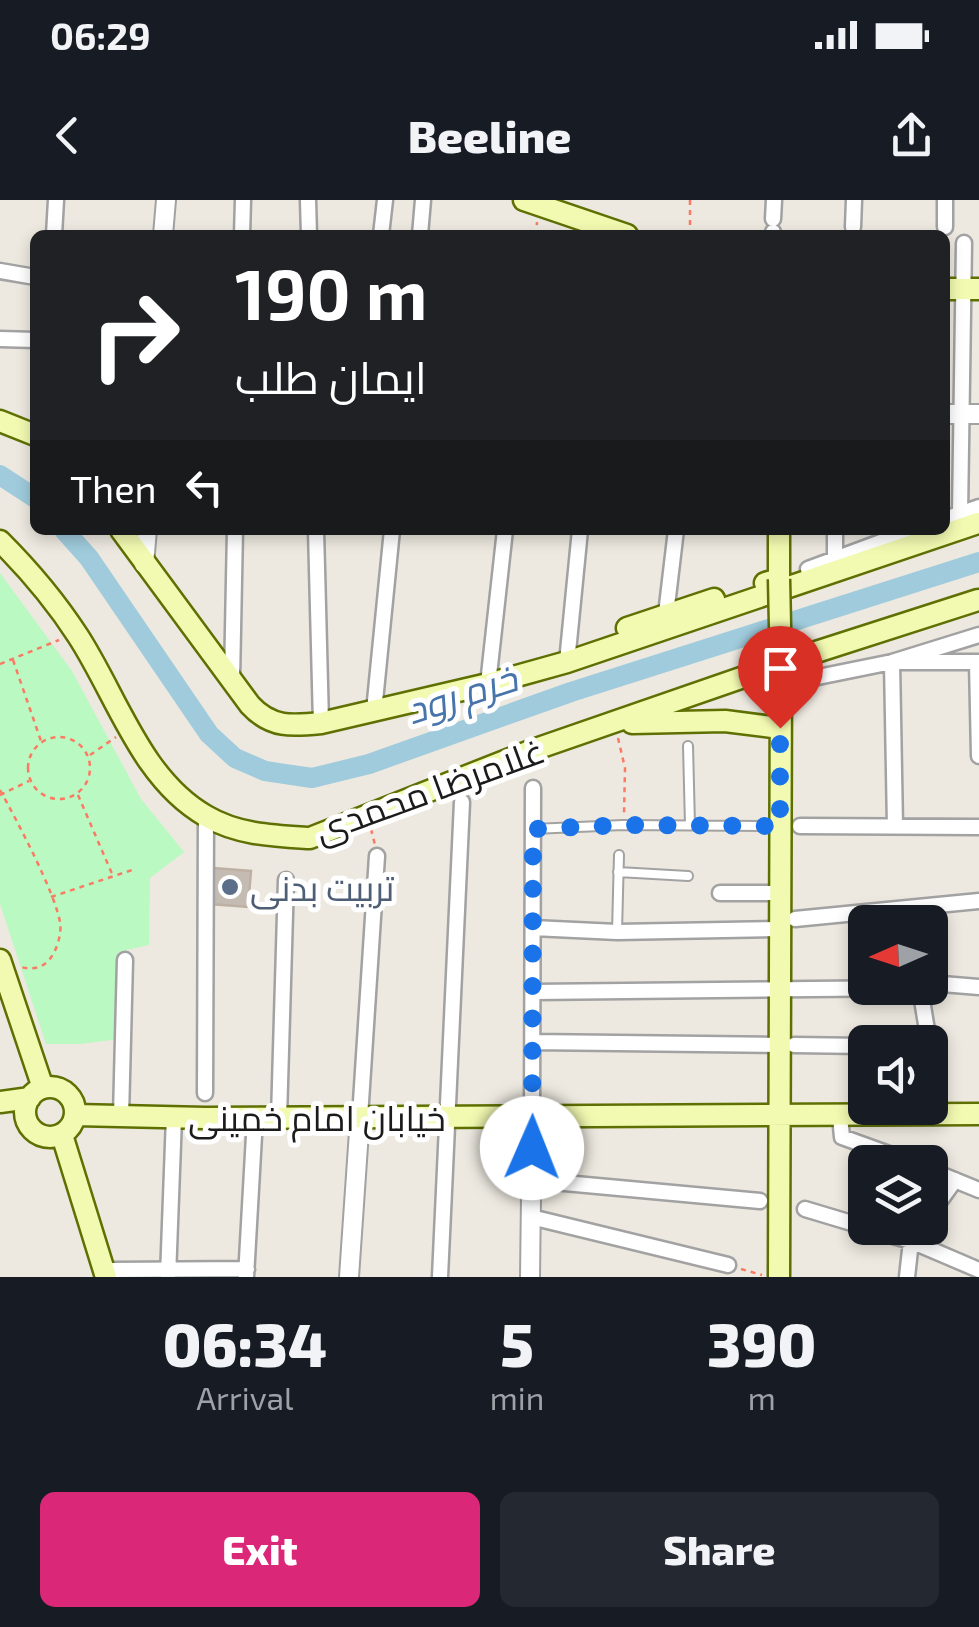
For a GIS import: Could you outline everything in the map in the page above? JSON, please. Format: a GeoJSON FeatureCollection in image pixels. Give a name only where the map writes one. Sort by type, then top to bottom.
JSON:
{"type":"FeatureCollection","features":[{"type":"Feature","properties":{"kind":"main road"},"geometry":{"type":"LineString","coordinates":[[533,201],[609,230]]}},
{"type":"Feature","properties":{"kind":"main road"},"geometry":{"type":"LineString","coordinates":[[0,421],[30,433]]}},
{"type":"Feature","properties":{"kind":"main road"},"geometry":{"type":"LineString","coordinates":[[124,535],[261,717],[276,725],[321,723],[567,662],[917,535]]}},
{"type":"Feature","properties":{"kind":"main road"},"geometry":{"type":"LineString","coordinates":[[779,535],[780,728],[790,826],[780,893],[787,924],[780,990],[787,1045],[779,1116],[779,1277]]}},
{"type":"Feature","properties":{"kind":"main road","name":"غلامرضا محمدی"},"geometry":{"type":"LineString","coordinates":[[0,541],[52,599],[76,633],[153,768],[183,800],[236,830],[310,838],[530,751],[978,600]]}},
{"type":"Feature","properties":{"kind":"main road"},"geometry":{"type":"LineString","coordinates":[[609,648],[628,628],[779,578]]}},
{"type":"Feature","properties":{"kind":"main road"},"geometry":{"type":"LineString","coordinates":[[610,724],[725,721],[780,728]]}},
{"type":"Feature","properties":{"kind":"main road"},"geometry":{"type":"LineString","coordinates":[[0,961],[36,1093]]}},
{"type":"Feature","properties":{"kind":"main road"},"geometry":{"type":"LineString","coordinates":[[0,1102],[51,1087],[66,1092],[76,1115],[62,1135],[46,1137],[27,1122],[26,1106],[36,1093]]}},
{"type":"Feature","properties":{"kind":"main road","name":"خیابان امام خمینی"},"geometry":{"type":"LineString","coordinates":[[948,1114],[979,1114]]}},
{"type":"Feature","properties":{"kind":"main road"},"geometry":{"type":"LineString","coordinates":[[0,1115],[27,1122]]}},
{"type":"Feature","properties":{"kind":"main road","name":"خیابان امام خمینی"},"geometry":{"type":"LineString","coordinates":[[76,1115],[848,1116]]}},
{"type":"Feature","properties":{"kind":"main road"},"geometry":{"type":"LineString","coordinates":[[62,1135],[110,1274]]}},
{"type":"Feature","properties":{"kind":"street"},"geometry":{"type":"LineString","coordinates":[[54,230],[56,200]]}},
{"type":"Feature","properties":{"kind":"street"},"geometry":{"type":"LineString","coordinates":[[163,230],[166,200]]}},
{"type":"Feature","properties":{"kind":"street"},"geometry":{"type":"LineString","coordinates":[[242,230],[243,200]]}},
{"type":"Feature","properties":{"kind":"street"},"geometry":{"type":"LineString","coordinates":[[308,200],[309,230]]}},
{"type":"Feature","properties":{"kind":"street"},"geometry":{"type":"LineString","coordinates":[[382,230],[385,200]]}},
{"type":"Feature","properties":{"kind":"street"},"geometry":{"type":"LineString","coordinates":[[420,230],[423,200]]}},
{"type":"Feature","properties":{"kind":"street"},"geometry":{"type":"LineString","coordinates":[[773,229],[774,200]]}},
{"type":"Feature","properties":{"kind":"street"},"geometry":{"type":"LineString","coordinates":[[853,227],[854,200]]}},
{"type":"Feature","properties":{"kind":"street"},"geometry":{"type":"LineString","coordinates":[[945,200],[945,227]]}},
{"type":"Feature","properties":{"kind":"street"},"geometry":{"type":"LineString","coordinates":[[961,519],[964,244]]}},
{"type":"Feature","properties":{"kind":"street"},"geometry":{"type":"LineString","coordinates":[[0,272],[30,276]]}},
{"type":"Feature","properties":{"kind":"street"},"geometry":{"type":"LineString","coordinates":[[0,339],[30,340]]}},
{"type":"Feature","properties":{"kind":"street"},"geometry":{"type":"LineString","coordinates":[[961,519],[979,506]]}},
{"type":"Feature","properties":{"kind":"street"},"geometry":{"type":"LineString","coordinates":[[144,564],[146,535]]}},
{"type":"Feature","properties":{"kind":"street"},"geometry":{"type":"LineString","coordinates":[[232,680],[235,535]]}},
{"type":"Feature","properties":{"kind":"street"},"geometry":{"type":"LineString","coordinates":[[316,535],[321,723]]}},
{"type":"Feature","properties":{"kind":"street"},"geometry":{"type":"LineString","coordinates":[[374,711],[392,535]]}},
{"type":"Feature","properties":{"kind":"street"},"geometry":{"type":"LineString","coordinates":[[488,684],[503,535]]}},
{"type":"Feature","properties":{"kind":"street"},"geometry":{"type":"LineString","coordinates":[[567,662],[580,535]]}},
{"type":"Feature","properties":{"kind":"street"},"geometry":{"type":"LineString","coordinates":[[666,614],[675,535]]}},
{"type":"Feature","properties":{"kind":"street"},"geometry":{"type":"LineString","coordinates":[[835,535],[835,560]]}},
{"type":"Feature","properties":{"kind":"street"},"geometry":{"type":"LineString","coordinates":[[808,569],[900,535]]}},
{"type":"Feature","properties":{"kind":"street"},"geometry":{"type":"LineString","coordinates":[[814,678],[892,662],[979,635]]}},
{"type":"Feature","properties":{"kind":"street"},"geometry":{"type":"LineString","coordinates":[[892,662],[978,662],[979,756]]}},
{"type":"Feature","properties":{"kind":"street"},"geometry":{"type":"LineString","coordinates":[[892,662],[896,826]]}},
{"type":"Feature","properties":{"kind":"street"},"geometry":{"type":"LineString","coordinates":[[530,1277],[533,788]]}},
{"type":"Feature","properties":{"kind":"street"},"geometry":{"type":"LineString","coordinates":[[440,1277],[462,802]]}},
{"type":"Feature","properties":{"kind":"street"},"geometry":{"type":"LineString","coordinates":[[205,1093],[206,816]]}},
{"type":"Feature","properties":{"kind":"street"},"geometry":{"type":"LineString","coordinates":[[790,826],[979,828]]}},
{"type":"Feature","properties":{"kind":"street"},"geometry":{"type":"LineString","coordinates":[[349,1277],[377,856]]}},
{"type":"Feature","properties":{"kind":"street"},"geometry":{"type":"LineString","coordinates":[[278,1118],[286,880]]}},
{"type":"Feature","properties":{"kind":"street"},"geometry":{"type":"LineString","coordinates":[[720,893],[780,893]]}},
{"type":"Feature","properties":{"kind":"street"},"geometry":{"type":"LineString","coordinates":[[533,928],[616,932],[787,924],[979,901]]}},
{"type":"Feature","properties":{"kind":"street"},"geometry":{"type":"LineString","coordinates":[[120,1116],[125,960]]}},
{"type":"Feature","properties":{"kind":"street"},"geometry":{"type":"LineString","coordinates":[[948,984],[979,987]]}},
{"type":"Feature","properties":{"kind":"street"},"geometry":{"type":"LineString","coordinates":[[533,992],[848,989]]}},
{"type":"Feature","properties":{"kind":"street"},"geometry":{"type":"LineString","coordinates":[[532,1042],[848,1046]]}},
{"type":"Feature","properties":{"kind":"street"},"geometry":{"type":"LineString","coordinates":[[840,1116],[842,1137],[864,1145]]}},
{"type":"Feature","properties":{"kind":"street"},"geometry":{"type":"LineString","coordinates":[[168,1273],[174,1117]]}},
{"type":"Feature","properties":{"kind":"street"},"geometry":{"type":"LineString","coordinates":[[110,1274],[246,1273],[255,1118]]}},
{"type":"Feature","properties":{"kind":"street"},"geometry":{"type":"LineString","coordinates":[[948,1177],[979,1190]]}},
{"type":"Feature","properties":{"kind":"street"},"geometry":{"type":"LineString","coordinates":[[532,1180],[760,1201]]}},
{"type":"Feature","properties":{"kind":"street"},"geometry":{"type":"LineString","coordinates":[[948,1190],[955,1180]]}},
{"type":"Feature","properties":{"kind":"street"},"geometry":{"type":"LineString","coordinates":[[804,1209],[848,1223]]}},
{"type":"Feature","properties":{"kind":"street"},"geometry":{"type":"LineString","coordinates":[[531,1216],[728,1265]]}},
{"type":"Feature","properties":{"kind":"street"},"geometry":{"type":"LineString","coordinates":[[907,1277],[908,1245]]}},
{"type":"Feature","properties":{"kind":"street"},"geometry":{"type":"LineString","coordinates":[[920,1245],[979,1270]]}},
{"type":"Feature","properties":{"kind":"lane"},"geometry":{"type":"LineString","coordinates":[[688,746],[690,825]]}},
{"type":"Feature","properties":{"kind":"lane"},"geometry":{"type":"LineString","coordinates":[[533,829],[790,826]]}},
{"type":"Feature","properties":{"kind":"lane"},"geometry":{"type":"LineString","coordinates":[[616,932],[619,855]]}},
{"type":"Feature","properties":{"kind":"lane"},"geometry":{"type":"LineString","coordinates":[[618,872],[688,876]]}},
{"type":"Feature","properties":{"kind":"path"},"geometry":{"type":"LineString","coordinates":[[690,200],[690,230]]}},
{"type":"Feature","properties":{"kind":"path"},"geometry":{"type":"LineString","coordinates":[[0,664],[76,633]]}},
{"type":"Feature","properties":{"kind":"path"},"geometry":{"type":"LineString","coordinates":[[13,660],[41,742]]}},
{"type":"Feature","properties":{"kind":"path"},"geometry":{"type":"LineString","coordinates":[[610,724],[621,744],[625,768],[623,825]]}},
{"type":"Feature","properties":{"kind":"path"},"geometry":{"type":"LineString","coordinates":[[88,756],[130,728]]}},
{"type":"Feature","properties":{"kind":"path"},"geometry":{"type":"LineString","coordinates":[[54,737],[68,738],[80,744],[88,756],[91,770],[87,784],[78,794],[65,799],[51,798],[38,792],[30,780],[28,766],[41,742],[54,737]]}},
{"type":"Feature","properties":{"kind":"path"},"geometry":{"type":"LineString","coordinates":[[0,961],[29,970],[46,965],[54,954],[61,926],[1,793],[30,780]]}},
{"type":"Feature","properties":{"kind":"path"},"geometry":{"type":"LineString","coordinates":[[78,794],[113,876]]}},
{"type":"Feature","properties":{"kind":"path"},"geometry":{"type":"LineString","coordinates":[[368,816],[377,856]]}},
{"type":"Feature","properties":{"kind":"path"},"geometry":{"type":"LineString","coordinates":[[51,897],[135,869]]}},
{"type":"Feature","properties":{"kind":"path"},"geometry":{"type":"LineString","coordinates":[[728,1265],[768,1277]]}},
{"type":"Feature","properties":{"kind":"green space"},"geometry":{"type":"Polygon","coordinates":[[[0,573],[72,671],[141,799],[184,852],[150,878],[149,945],[118,952],[120,1039],[46,1044],[0,904],[0,573]]]}},
{"type":"Feature","properties":{"kind":"building","name":"تربیت بدنی"},"geometry":{"type":"Polygon","coordinates":[[[213,868],[251,871],[248,907],[210,904],[213,868]]]}},
{"type":"Feature","properties":{"kind":"waterway","name":"خرم رود"},"geometry":{"type":"LineString","coordinates":[[0,475],[30,495]]}},
{"type":"Feature","properties":{"kind":"waterway","name":"خرم رود"},"geometry":{"type":"LineString","coordinates":[[68,535],[89,558],[209,734],[235,758],[265,771],[312,778],[369,764],[571,692],[979,562]]}},
{"type":"Feature","properties":{"kind":"place","name":"تربیت بدنی"},"geometry":{"type":"Point","coordinates":[230,887]}},
{"type":"Feature","properties":{"kind":"route"},"geometry":{"type":"LineString","coordinates":[[532,1148],[533,829],[780,826],[780,728]]}}]}
